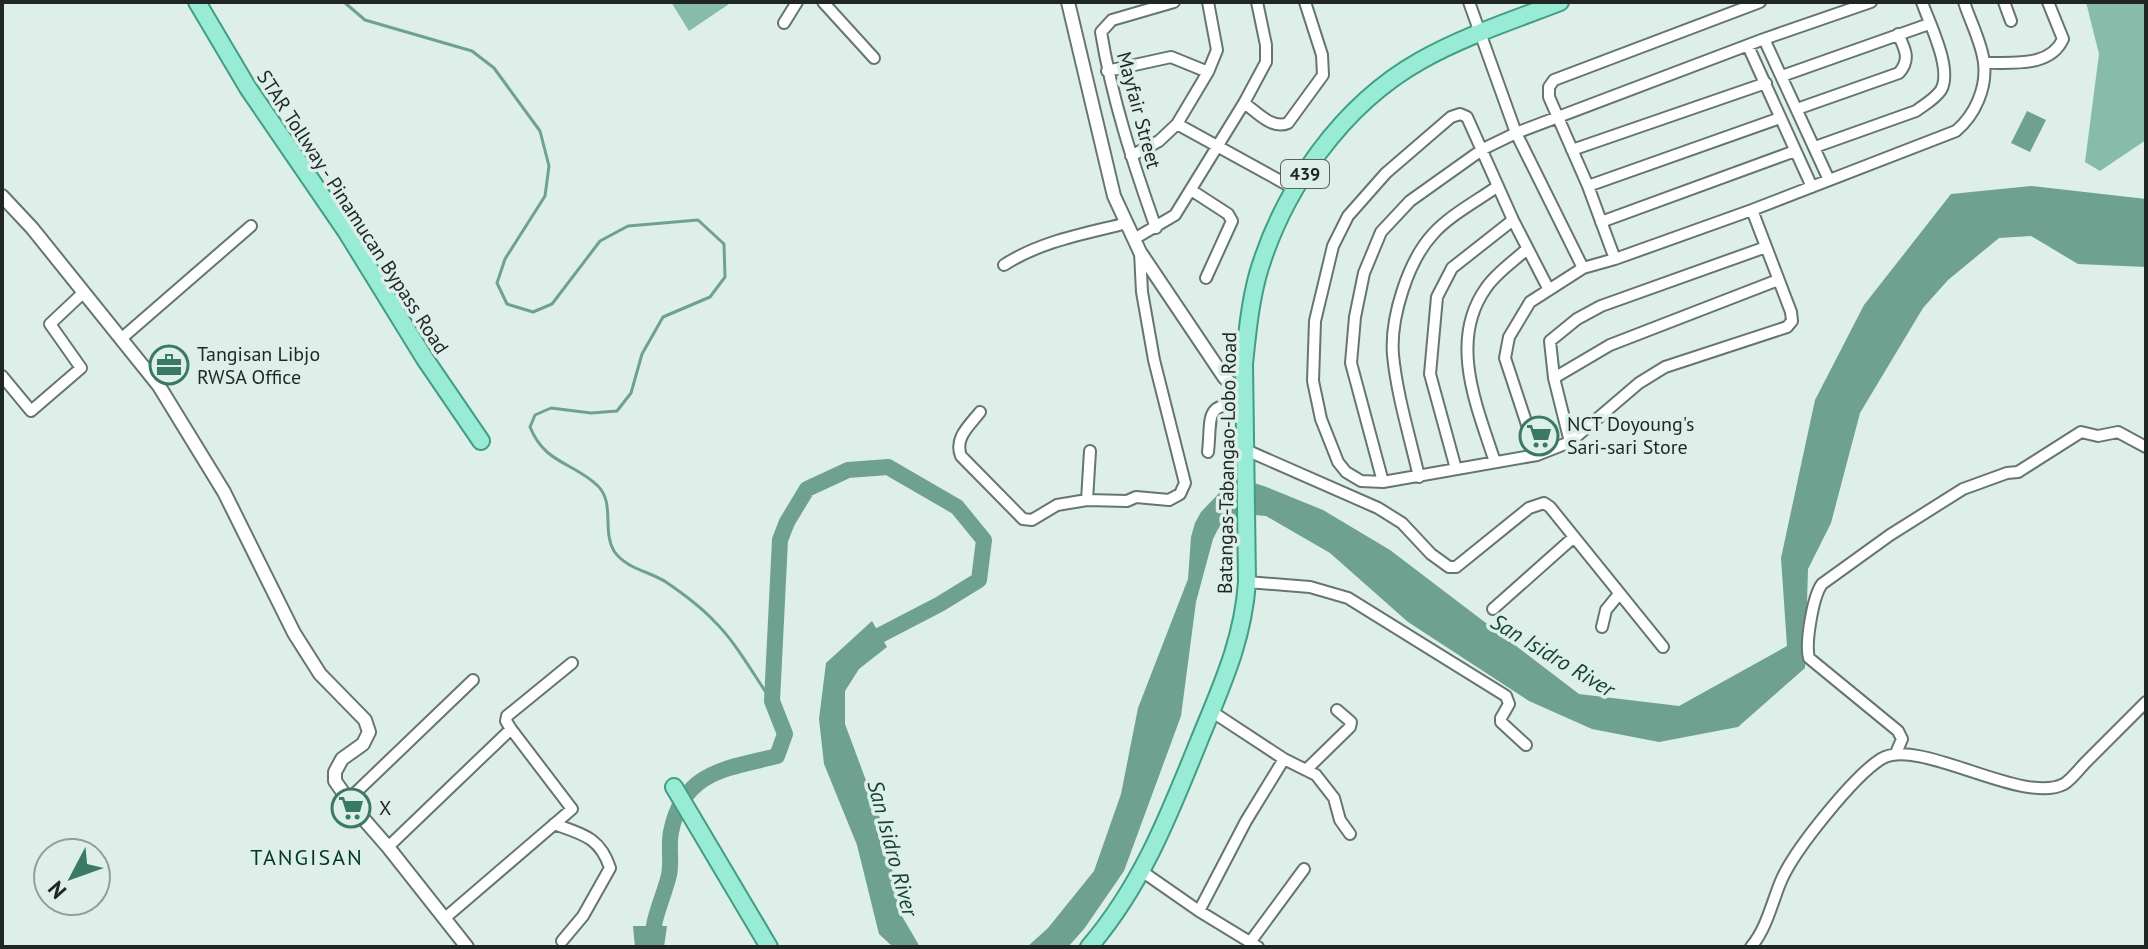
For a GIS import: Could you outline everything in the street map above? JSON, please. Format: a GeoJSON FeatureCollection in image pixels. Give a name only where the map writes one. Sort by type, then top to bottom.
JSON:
{"type":"FeatureCollection","features":[{"type":"Feature","properties":{"kind":"main road","name":"STAR Tollway - Pinamucan Bypass Road"},"geometry":{"type":"LineString","coordinates":[[197,2],[248,88],[346,231],[425,359],[481,441]]}},
{"type":"Feature","properties":{"kind":"main road","name":"Batangas-Tabangao-Lobo Road"},"geometry":{"type":"LineString","coordinates":[[1089,947],[1110,922],[1143,872],[1231,661],[1244,617],[1247,582],[1247,337],[1258,275],[1272,236],[1295,189],[1330,137],[1373,95],[1419,62],[1560,2]]}},
{"type":"Feature","properties":{"kind":"main road"},"geometry":{"type":"LineString","coordinates":[[674,787],[769,947]]}},
{"type":"Feature","properties":{"kind":"street"},"geometry":{"type":"LineString","coordinates":[[784,23],[797,2]]}},
{"type":"Feature","properties":{"kind":"street"},"geometry":{"type":"LineString","coordinates":[[823,2],[874,58]]}},
{"type":"Feature","properties":{"kind":"street"},"geometry":{"type":"LineString","coordinates":[[1068,2],[1114,196],[1140,252],[1224,377],[1245,398]]}},
{"type":"Feature","properties":{"kind":"street","name":"Mayfair Street"},"geometry":{"type":"LineString","coordinates":[[1156,228],[1131,156],[1107,71],[1101,32],[1112,20],[1174,2]]}},
{"type":"Feature","properties":{"kind":"street"},"geometry":{"type":"LineString","coordinates":[[1131,156],[1159,141],[1177,124],[1208,72],[1217,50],[1208,2]]}},
{"type":"Feature","properties":{"kind":"street"},"geometry":{"type":"LineString","coordinates":[[1134,239],[1175,215],[1266,62],[1266,45],[1257,2]]}},
{"type":"Feature","properties":{"kind":"street"},"geometry":{"type":"LineString","coordinates":[[1244,103],[1273,124],[1282,126],[1288,123],[1323,75],[1322,55],[1305,2]]}},
{"type":"Feature","properties":{"kind":"street"},"geometry":{"type":"LineString","coordinates":[[1469,2],[1516,133],[1583,268]]}},
{"type":"Feature","properties":{"kind":"street"},"geometry":{"type":"LineString","coordinates":[[1615,259],[1588,186],[1549,97],[1549,87],[1554,80],[1760,2]]}},
{"type":"Feature","properties":{"kind":"street"},"geometry":{"type":"LineString","coordinates":[[1383,482],[1351,363],[1355,317],[1364,273],[1381,232],[1410,201],[1483,149],[1516,133],[1871,2]]}},
{"type":"Feature","properties":{"kind":"street"},"geometry":{"type":"LineString","coordinates":[[1815,147],[1916,111],[1942,88],[1944,65],[1922,2]]}},
{"type":"Feature","properties":{"kind":"street"},"geometry":{"type":"LineString","coordinates":[[1537,455],[1505,358],[1509,337],[1530,302],[1583,268],[1752,210],[1956,131],[1970,119],[1978,102],[1985,63],[1964,2]]}},
{"type":"Feature","properties":{"kind":"street"},"geometry":{"type":"LineString","coordinates":[[2004,2],[2011,21]]}},
{"type":"Feature","properties":{"kind":"street"},"geometry":{"type":"LineString","coordinates":[[1985,63],[2044,60],[2056,53],[2063,39],[2048,2]]}},
{"type":"Feature","properties":{"kind":"street"},"geometry":{"type":"LineString","coordinates":[[1782,76],[1929,24]]}},
{"type":"Feature","properties":{"kind":"street"},"geometry":{"type":"LineString","coordinates":[[1797,109],[1899,73],[1906,65],[1907,52],[1898,34]]}},
{"type":"Feature","properties":{"kind":"street"},"geometry":{"type":"LineString","coordinates":[[1764,39],[1829,180]]}},
{"type":"Feature","properties":{"kind":"street"},"geometry":{"type":"LineString","coordinates":[[1748,46],[1812,187]]}},
{"type":"Feature","properties":{"kind":"street"},"geometry":{"type":"LineString","coordinates":[[1107,71],[1171,57],[1208,72]]}},
{"type":"Feature","properties":{"kind":"street"},"geometry":{"type":"LineString","coordinates":[[1572,150],[1766,83]]}},
{"type":"Feature","properties":{"kind":"street"},"geometry":{"type":"LineString","coordinates":[[1548,288],[1513,220],[1467,117],[1460,114],[1451,117],[1377,184],[1348,216],[1333,246],[1315,321],[1313,381],[1321,419],[1338,462],[1346,472],[1361,481],[1383,482],[1537,455],[1570,442],[1639,383],[1665,367],[1787,327],[1792,321],[1791,312],[1752,210]]}},
{"type":"Feature","properties":{"kind":"street"},"geometry":{"type":"LineString","coordinates":[[1588,186],[1780,118]]}},
{"type":"Feature","properties":{"kind":"street"},"geometry":{"type":"LineString","coordinates":[[1177,124],[1295,189]]}},
{"type":"Feature","properties":{"kind":"street"},"geometry":{"type":"LineString","coordinates":[[1601,222],[1795,151]]}},
{"type":"Feature","properties":{"kind":"street"},"geometry":{"type":"LineString","coordinates":[[1419,477],[1400,399],[1393,352],[1396,321],[1405,285],[1414,258],[1434,232],[1498,186]]}},
{"type":"Feature","properties":{"kind":"street"},"geometry":{"type":"LineString","coordinates":[[1191,190],[1228,214],[1232,221],[1206,278]]}},
{"type":"Feature","properties":{"kind":"street"},"geometry":{"type":"LineString","coordinates":[[2,196],[159,386],[224,492],[294,633],[320,674],[365,720],[369,732],[363,744],[342,759],[335,772],[335,781],[467,947]]}},
{"type":"Feature","properties":{"kind":"street"},"geometry":{"type":"LineString","coordinates":[[1456,469],[1430,374],[1437,297],[1452,268],[1513,220]]}},
{"type":"Feature","properties":{"kind":"street"},"geometry":{"type":"LineString","coordinates":[[1004,265],[1042,245],[1127,223]]}},
{"type":"Feature","properties":{"kind":"street"},"geometry":{"type":"LineString","coordinates":[[122,338],[251,226]]}},
{"type":"Feature","properties":{"kind":"street"},"geometry":{"type":"LineString","coordinates":[[1570,442],[1554,378],[1550,341],[1577,319],[1601,306],[1766,247]]}},
{"type":"Feature","properties":{"kind":"street"},"geometry":{"type":"LineString","coordinates":[[1495,462],[1475,402],[1465,356],[1474,310],[1487,286],[1527,249]]}},
{"type":"Feature","properties":{"kind":"street"},"geometry":{"type":"LineString","coordinates":[[980,412],[960,436],[958,448],[961,456],[1023,519],[1032,520],[1057,505],[1087,500],[1127,501],[1136,497],[1169,500],[1180,494],[1185,486],[1154,360],[1142,292],[1140,252]]}},
{"type":"Feature","properties":{"kind":"street"},"geometry":{"type":"LineString","coordinates":[[1554,378],[1610,345],[1778,280]]}},
{"type":"Feature","properties":{"kind":"street"},"geometry":{"type":"LineString","coordinates":[[2,376],[31,411],[81,368],[50,324],[84,292]]}},
{"type":"Feature","properties":{"kind":"street"},"geometry":{"type":"LineString","coordinates":[[1208,452],[1212,415],[1216,407],[1245,398]]}},
{"type":"Feature","properties":{"kind":"street"},"geometry":{"type":"LineString","coordinates":[[1896,753],[1902,739],[1898,731],[1809,658],[1807,648],[1816,595],[1822,584],[1890,535],[1963,489],[2018,472],[2081,432],[2098,436],[2118,432],[2146,447]]}},
{"type":"Feature","properties":{"kind":"street"},"geometry":{"type":"LineString","coordinates":[[1246,450],[1378,508],[1402,523],[1443,566],[1456,567],[1529,508],[1539,504],[1550,507],[1663,647]]}},
{"type":"Feature","properties":{"kind":"street"},"geometry":{"type":"LineString","coordinates":[[1087,500],[1090,451]]}},
{"type":"Feature","properties":{"kind":"street"},"geometry":{"type":"LineString","coordinates":[[1493,609],[1574,537]]}},
{"type":"Feature","properties":{"kind":"street"},"geometry":{"type":"LineString","coordinates":[[1247,582],[1310,587],[1348,598],[1506,696],[1509,704],[1501,722],[1526,745]]}},
{"type":"Feature","properties":{"kind":"street"},"geometry":{"type":"LineString","coordinates":[[1602,627],[1606,610],[1619,594]]}},
{"type":"Feature","properties":{"kind":"street"},"geometry":{"type":"LineString","coordinates":[[445,918],[572,809],[506,721],[507,716],[572,663]]}},
{"type":"Feature","properties":{"kind":"street"},"geometry":{"type":"LineString","coordinates":[[348,800],[473,680]]}},
{"type":"Feature","properties":{"kind":"street"},"geometry":{"type":"LineString","coordinates":[[1751,947],[1782,878],[1802,848],[1855,780],[1884,758],[1906,753],[1965,771],[2049,789],[2071,778],[2146,702]]}},
{"type":"Feature","properties":{"kind":"street"},"geometry":{"type":"LineString","coordinates":[[1306,770],[1350,727],[1351,722],[1337,710]]}},
{"type":"Feature","properties":{"kind":"street"},"geometry":{"type":"LineString","coordinates":[[1211,711],[1284,759],[1316,775],[1334,798],[1340,820],[1350,834]]}},
{"type":"Feature","properties":{"kind":"street"},"geometry":{"type":"LineString","coordinates":[[388,847],[511,729]]}},
{"type":"Feature","properties":{"kind":"street"},"geometry":{"type":"LineString","coordinates":[[1199,911],[1246,821],[1284,759]]}},
{"type":"Feature","properties":{"kind":"street"},"geometry":{"type":"LineString","coordinates":[[554,824],[591,837],[606,855],[610,868],[583,916],[562,941]]}},
{"type":"Feature","properties":{"kind":"street"},"geometry":{"type":"LineString","coordinates":[[1143,872],[1199,911],[1255,944],[1304,869]]}},
{"type":"Feature","properties":{"kind":"shaded area"},"geometry":{"type":"Polygon","coordinates":[[[671,2],[732,2],[689,31],[671,2]]]}},
{"type":"Feature","properties":{"kind":"shaded area"},"geometry":{"type":"Polygon","coordinates":[[[2086,2],[2146,2],[2146,140],[2100,171],[2085,162],[2099,54],[2086,2]]]}},
{"type":"Feature","properties":{"kind":"shaded area"},"geometry":{"type":"Polygon","coordinates":[[[2027,111],[2046,120],[2030,152],[2011,143],[2027,111]]]}},
{"type":"Feature","properties":{"kind":"shaded area"},"geometry":{"type":"Polygon","coordinates":[[[2031,186],[2146,199],[2146,267],[2078,264],[2031,236],[1999,238],[1948,280],[1923,308],[1860,413],[1831,523],[1808,569],[1805,668],[1738,727],[1659,742],[1592,729],[1529,701],[1408,622],[1330,553],[1266,516],[1230,519],[1218,529],[1213,539],[1196,602],[1181,716],[1124,871],[1068,947],[1027,947],[1048,928],[1094,871],[1121,794],[1138,708],[1188,579],[1195,523],[1223,489],[1254,483],[1323,510],[1390,550],[1579,694],[1679,706],[1787,646],[1781,558],[1815,400],[1864,305],[1951,194],[2031,186]]]}},
{"type":"Feature","properties":{"kind":"shaded area"},"geometry":{"type":"Polygon","coordinates":[[[872,621],[887,647],[859,669],[845,691],[845,724],[887,837],[899,911],[920,947],[893,947],[879,934],[857,845],[824,764],[819,719],[826,663],[872,621]]]}},
{"type":"Feature","properties":{"kind":"shaded area"},"geometry":{"type":"Polygon","coordinates":[[[633,926],[667,926],[664,947],[635,947],[633,926]]]}},
{"type":"Feature","properties":{"kind":"waterway"},"geometry":{"type":"LineString","coordinates":[[344,2],[365,20],[472,51],[494,68],[540,131],[549,166],[545,196],[505,259],[497,283],[507,304],[533,312],[552,304],[600,241],[628,226],[698,220],[724,244],[725,277],[710,297],[663,317],[642,354],[631,393],[617,411],[591,413],[551,408],[535,415],[530,427],[543,448],[589,478],[603,493],[609,535],[619,557],[666,582],[709,616],[730,639],[772,701]]}},
{"type":"Feature","properties":{"kind":"waterway","name":"San Isidro River"},"geometry":{"type":"LineString","coordinates":[[653,947],[655,920],[669,875],[671,832],[685,796],[709,776],[777,756],[785,734],[772,701],[780,540],[787,522],[807,489],[848,470],[888,467],[957,507],[984,540],[979,580],[863,644]]}},
{"type":"Feature","properties":{"kind":"place","name":"Tangisan Libjo RWSA Office"},"geometry":{"type":"Point","coordinates":[169,365]}},
{"type":"Feature","properties":{"kind":"place","name":"NCT Doyoung's Sari-sari Store"},"geometry":{"type":"Point","coordinates":[1539,436]}},
{"type":"Feature","properties":{"kind":"place","name":"X"},"geometry":{"type":"Point","coordinates":[351,808]}},
{"type":"Feature","properties":{"kind":"district","name":"TANGISAN"},"geometry":{"type":"Point","coordinates":[307,857]}}]}
